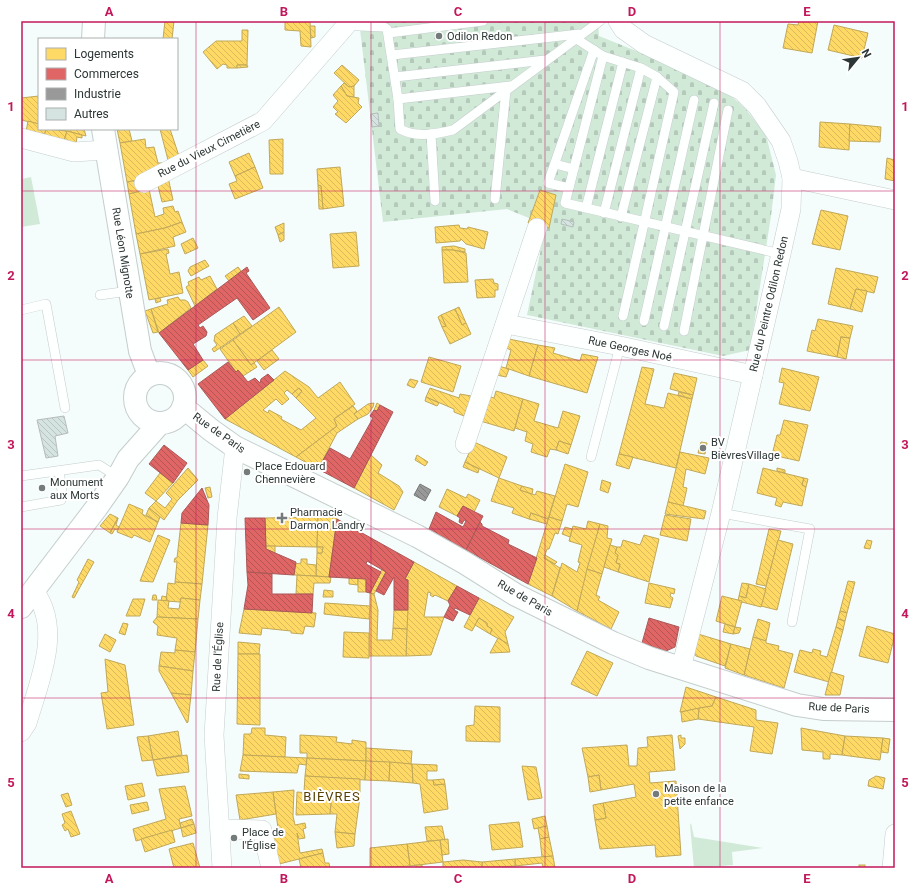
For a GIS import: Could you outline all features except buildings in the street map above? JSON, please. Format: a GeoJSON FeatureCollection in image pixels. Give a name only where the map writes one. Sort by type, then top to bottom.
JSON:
{"type":"FeatureCollection","features":[{"type":"Feature","properties":{"kind":"street"},"geometry":{"type":"LineString","coordinates":[[93,38],[94,21]]}},
{"type":"Feature","properties":{"kind":"street","name":"Rue du Peintre Odilon Redon"},"geometry":{"type":"LineString","coordinates":[[618,21],[623,29],[644,44],[724,80],[742,91],[757,106],[781,141],[792,178],[791,209],[781,254],[721,513],[681,668]]}},
{"type":"Feature","properties":{"kind":"street","name":"Rue du Vieux Cimetière"},"geometry":{"type":"LineString","coordinates":[[144,183],[263,122],[349,22]]}},
{"type":"Feature","properties":{"kind":"street"},"geometry":{"type":"LineString","coordinates":[[21,138],[74,152],[104,140]]}},
{"type":"Feature","properties":{"kind":"street","name":"Rue Léon Mignotte"},"geometry":{"type":"LineString","coordinates":[[104,140],[140,351],[149,375]]}},
{"type":"Feature","properties":{"kind":"street"},"geometry":{"type":"LineString","coordinates":[[792,178],[895,200]]}},
{"type":"Feature","properties":{"kind":"street"},"geometry":{"type":"LineString","coordinates":[[464,444],[506,324],[537,228]]}},
{"type":"Feature","properties":{"kind":"street","name":"Rue Georges Noé"},"geometry":{"type":"LineString","coordinates":[[506,324],[620,346],[753,376]]}},
{"type":"Feature","properties":{"kind":"street"},"geometry":{"type":"LineString","coordinates":[[164,373],[178,380],[185,394],[183,407],[174,419],[160,423],[151,421],[138,410],[136,403],[137,390],[140,384],[149,375],[164,373]]}},
{"type":"Feature","properties":{"kind":"street","name":"Rue de Paris"},"geometry":{"type":"LineString","coordinates":[[183,407],[235,447],[417,536],[516,594],[587,632],[649,658],[797,705],[823,709],[895,710]]}},
{"type":"Feature","properties":{"kind":"street"},"geometry":{"type":"LineString","coordinates":[[123,468],[138,410]]}},
{"type":"Feature","properties":{"kind":"street"},"geometry":{"type":"LineString","coordinates":[[27,599],[123,468],[160,423]]}},
{"type":"Feature","properties":{"kind":"street","name":"Rue de l'Église"},"geometry":{"type":"LineString","coordinates":[[222,868],[214,735],[227,518],[235,447]]}},
{"type":"Feature","properties":{"kind":"street"},"geometry":{"type":"LineString","coordinates":[[21,732],[27,723],[46,656],[49,629],[41,600],[27,599]]}},
{"type":"Feature","properties":{"kind":"street"},"geometry":{"type":"LineString","coordinates":[[220,829],[262,830],[271,868]]}},
{"type":"Feature","properties":{"kind":"street"},"geometry":{"type":"LineString","coordinates":[[892,868],[895,834]]}},
{"type":"Feature","properties":{"kind":"lane"},"geometry":{"type":"LineString","coordinates":[[389,33],[483,21]]}},
{"type":"Feature","properties":{"kind":"lane"},"geometry":{"type":"LineString","coordinates":[[349,22],[360,26],[384,27],[389,33],[398,99],[400,129],[408,133],[431,134],[453,130],[578,36],[589,24],[600,21]]}},
{"type":"Feature","properties":{"kind":"lane"},"geometry":{"type":"LineString","coordinates":[[392,55],[578,36],[603,56],[641,68],[657,77],[674,92],[623,316]]}},
{"type":"Feature","properties":{"kind":"lane"},"geometry":{"type":"LineString","coordinates":[[569,188],[548,183],[594,50]]}},
{"type":"Feature","properties":{"kind":"lane"},"geometry":{"type":"LineString","coordinates":[[603,56],[565,204],[781,254]]}},
{"type":"Feature","properties":{"kind":"lane"},"geometry":{"type":"LineString","coordinates":[[395,77],[546,60]]}},
{"type":"Feature","properties":{"kind":"lane"},"geometry":{"type":"LineString","coordinates":[[586,208],[623,62]]}},
{"type":"Feature","properties":{"kind":"lane"},"geometry":{"type":"LineString","coordinates":[[604,213],[641,68]]}},
{"type":"Feature","properties":{"kind":"lane"},"geometry":{"type":"LineString","coordinates":[[587,72],[598,74]]}},
{"type":"Feature","properties":{"kind":"lane"},"geometry":{"type":"LineString","coordinates":[[621,217],[657,77]]}},
{"type":"Feature","properties":{"kind":"lane"},"geometry":{"type":"LineString","coordinates":[[398,99],[508,88]]}},
{"type":"Feature","properties":{"kind":"lane"},"geometry":{"type":"LineString","coordinates":[[495,199],[508,88]]}},
{"type":"Feature","properties":{"kind":"lane"},"geometry":{"type":"LineString","coordinates":[[580,90],[593,94]]}},
{"type":"Feature","properties":{"kind":"lane"},"geometry":{"type":"LineString","coordinates":[[644,321],[694,100]]}},
{"type":"Feature","properties":{"kind":"lane"},"geometry":{"type":"LineString","coordinates":[[664,326],[714,103]]}},
{"type":"Feature","properties":{"kind":"lane"},"geometry":{"type":"LineString","coordinates":[[574,109],[589,112]]}},
{"type":"Feature","properties":{"kind":"lane"},"geometry":{"type":"LineString","coordinates":[[684,330],[728,110]]}},
{"type":"Feature","properties":{"kind":"lane"},"geometry":{"type":"LineString","coordinates":[[568,126],[584,131]]}},
{"type":"Feature","properties":{"kind":"lane"},"geometry":{"type":"LineString","coordinates":[[431,134],[435,201]]}},
{"type":"Feature","properties":{"kind":"lane"},"geometry":{"type":"LineString","coordinates":[[561,145],[579,150]]}},
{"type":"Feature","properties":{"kind":"lane"},"geometry":{"type":"LineString","coordinates":[[555,164],[574,169]]}},
{"type":"Feature","properties":{"kind":"lane"},"geometry":{"type":"LineString","coordinates":[[100,295],[129,291]]}},
{"type":"Feature","properties":{"kind":"lane"},"geometry":{"type":"LineString","coordinates":[[21,310],[46,304],[65,408]]}},
{"type":"Feature","properties":{"kind":"lane"},"geometry":{"type":"LineString","coordinates":[[591,457],[620,346]]}},
{"type":"Feature","properties":{"kind":"lane"},"geometry":{"type":"LineString","coordinates":[[21,476],[99,466],[123,468]]}},
{"type":"Feature","properties":{"kind":"lane"},"geometry":{"type":"LineString","coordinates":[[21,507],[61,500],[62,491],[59,470]]}},
{"type":"Feature","properties":{"kind":"lane"},"geometry":{"type":"LineString","coordinates":[[721,513],[810,529],[792,622]]}},
{"type":"Feature","properties":{"kind":"green space"},"geometry":{"type":"Polygon","coordinates":[[[359,21],[598,21],[599,36],[716,83],[745,108],[766,135],[776,175],[750,350],[723,356],[527,315],[546,225],[507,209],[383,222],[359,21]]]}},
{"type":"Feature","properties":{"kind":"green space"},"geometry":{"type":"Polygon","coordinates":[[[31,177],[40,224],[21,227],[21,179],[31,177]]]}},
{"type":"Feature","properties":{"kind":"green space"},"geometry":{"type":"Polygon","coordinates":[[[691,823],[694,837],[763,848],[732,852],[733,865],[694,868],[691,823]]]}},
{"type":"Feature","properties":{"kind":"place","name":"Odilon Redon"},"geometry":{"type":"Point","coordinates":[439,36]}},
{"type":"Feature","properties":{"kind":"place","name":"BV BièvresVillage"},"geometry":{"type":"Point","coordinates":[703,448]}},
{"type":"Feature","properties":{"kind":"place","name":"Place Edouard Chennevière"},"geometry":{"type":"Point","coordinates":[247,472]}},
{"type":"Feature","properties":{"kind":"place","name":"Monument aux Morts"},"geometry":{"type":"Point","coordinates":[42,488]}},
{"type":"Feature","properties":{"kind":"place","name":"Pharmacie Darmon Landry"},"geometry":{"type":"Point","coordinates":[282,518]}},
{"type":"Feature","properties":{"kind":"place","name":"Maison de la petite enfance"},"geometry":{"type":"Point","coordinates":[656,794]}},
{"type":"Feature","properties":{"kind":"place","name":"Place de l'Église"},"geometry":{"type":"Point","coordinates":[234,838]}},
{"type":"Feature","properties":{"kind":"district","name":"BIÈVRES"},"geometry":{"type":"Point","coordinates":[332,796]}}]}
